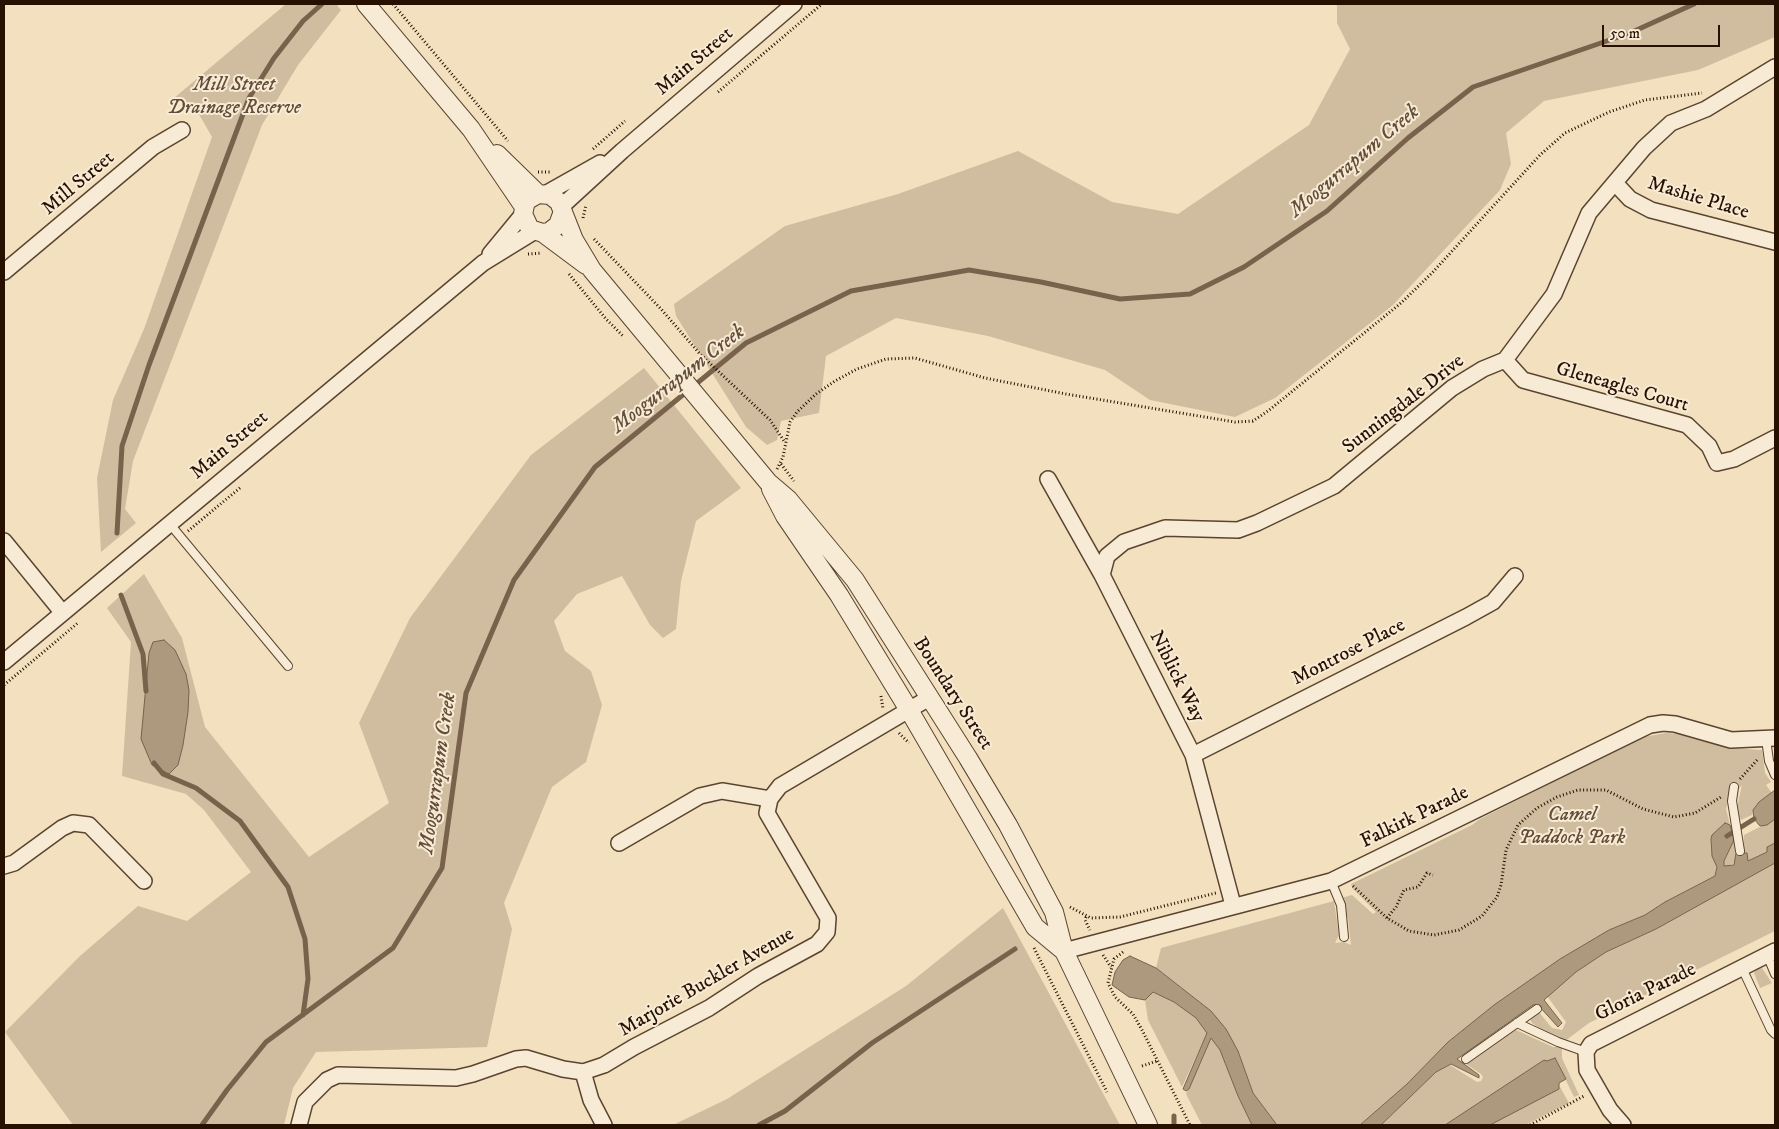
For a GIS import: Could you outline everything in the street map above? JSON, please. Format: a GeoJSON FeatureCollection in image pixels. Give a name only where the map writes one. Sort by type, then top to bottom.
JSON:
{"type":"FeatureCollection","features":[{"type":"Feature","properties":{"kind":"street","name":"Boundary Street"},"geometry":{"type":"LineString","coordinates":[[366,4],[471,129],[541,194],[555,198],[592,270],[768,482],[788,499],[855,580],[968,758],[1008,825],[1054,912],[1064,950],[1148,1125]]}},
{"type":"Feature","properties":{"kind":"street","name":"Main Street"},"geometry":{"type":"LineString","coordinates":[[562,211],[622,151],[794,4]]}},
{"type":"Feature","properties":{"kind":"street"},"geometry":{"type":"LineString","coordinates":[[1505,360],[1554,294],[1589,213],[1644,148],[1671,123],[1706,109],[1775,67]]}},
{"type":"Feature","properties":{"kind":"street","name":"Boundary Street"},"geometry":{"type":"LineString","coordinates":[[471,129],[523,211],[526,225],[539,232],[592,270]]}},
{"type":"Feature","properties":{"kind":"street","name":"Mill Street"},"geometry":{"type":"LineString","coordinates":[[4,272],[153,148],[182,130]]}},
{"type":"Feature","properties":{"kind":"street","name":"Main Street"},"geometry":{"type":"LineString","coordinates":[[541,194],[622,151]]}},
{"type":"Feature","properties":{"kind":"street","name":"Mashie Place"},"geometry":{"type":"LineString","coordinates":[[1615,183],[1630,199],[1651,210],[1775,242]]}},
{"type":"Feature","properties":{"kind":"street"},"geometry":{"type":"LineString","coordinates":[[523,211],[526,201],[541,194]]}},
{"type":"Feature","properties":{"kind":"street","name":"Main Street"},"geometry":{"type":"LineString","coordinates":[[4,662],[482,262],[523,211]]}},
{"type":"Feature","properties":{"kind":"street"},"geometry":{"type":"LineString","coordinates":[[539,232],[549,232],[558,225],[562,211]]}},
{"type":"Feature","properties":{"kind":"street","name":"Main Street"},"geometry":{"type":"LineString","coordinates":[[482,262],[539,232]]}},
{"type":"Feature","properties":{"kind":"street","name":"Gleneagles Court"},"geometry":{"type":"LineString","coordinates":[[1505,360],[1523,380],[1687,425],[1709,446],[1717,463],[1734,459],[1775,438]]}},
{"type":"Feature","properties":{"kind":"street","name":"Sunningdale Drive"},"geometry":{"type":"LineString","coordinates":[[1102,575],[1107,556],[1124,542],[1165,528],[1238,530],[1334,486],[1452,388],[1482,369],[1505,360]]}},
{"type":"Feature","properties":{"kind":"street","name":"Niblick Way"},"geometry":{"type":"LineString","coordinates":[[1048,479],[1102,575],[1193,755],[1233,905]]}},
{"type":"Feature","properties":{"kind":"street","name":"Boundary Street"},"geometry":{"type":"LineString","coordinates":[[768,482],[784,516],[839,595],[909,710],[1035,927],[1064,950]]}},
{"type":"Feature","properties":{"kind":"street"},"geometry":{"type":"LineString","coordinates":[[4,541],[62,612]]}},
{"type":"Feature","properties":{"kind":"street","name":"Montrose Place"},"geometry":{"type":"LineString","coordinates":[[1193,755],[1493,602],[1515,576]]}},
{"type":"Feature","properties":{"kind":"street"},"geometry":{"type":"LineString","coordinates":[[618,843],[700,796],[722,791],[770,799],[780,786],[929,698]]}},
{"type":"Feature","properties":{"kind":"street","name":"Falkirk Parade"},"geometry":{"type":"LineString","coordinates":[[1064,950],[1233,905],[1334,887],[1650,725],[1675,724],[1731,740],[1770,743]]}},
{"type":"Feature","properties":{"kind":"street","name":"Marjorie Buckler Avenue"},"geometry":{"type":"LineString","coordinates":[[299,1125],[305,1102],[327,1080],[338,1075],[456,1078],[516,1059],[526,1058],[563,1069],[583,1072],[604,1065],[634,1047],[709,1008],[758,976],[817,944],[827,932],[828,918],[767,813],[770,799]]}},
{"type":"Feature","properties":{"kind":"street"},"geometry":{"type":"LineString","coordinates":[[4,866],[14,862],[62,828],[73,823],[89,824],[144,881]]}},
{"type":"Feature","properties":{"kind":"street","name":"Gloria Parade"},"geometry":{"type":"LineString","coordinates":[[1623,1125],[1610,1110],[1587,1070],[1586,1052],[1591,1044],[1771,953]]}},
{"type":"Feature","properties":{"kind":"street"},"geometry":{"type":"LineString","coordinates":[[583,1072],[591,1100],[604,1125]]}},
{"type":"Feature","properties":{"kind":"lane"},"geometry":{"type":"LineString","coordinates":[[169,523],[288,666]]}},
{"type":"Feature","properties":{"kind":"lane"},"geometry":{"type":"LineString","coordinates":[[1770,743],[1775,775]]}},
{"type":"Feature","properties":{"kind":"lane"},"geometry":{"type":"LineString","coordinates":[[1734,787],[1732,801],[1740,851]]}},
{"type":"Feature","properties":{"kind":"lane"},"geometry":{"type":"LineString","coordinates":[[1334,887],[1341,905],[1344,937]]}},
{"type":"Feature","properties":{"kind":"lane"},"geometry":{"type":"LineString","coordinates":[[1771,953],[1775,974]]}},
{"type":"Feature","properties":{"kind":"lane"},"geometry":{"type":"LineString","coordinates":[[1742,968],[1775,1034]]}},
{"type":"Feature","properties":{"kind":"lane"},"geometry":{"type":"LineString","coordinates":[[1466,1059],[1536,1009]]}},
{"type":"Feature","properties":{"kind":"lane"},"geometry":{"type":"LineString","coordinates":[[1517,1023],[1558,1042],[1586,1052]]}},
{"type":"Feature","properties":{"kind":"path"},"geometry":{"type":"LineString","coordinates":[[393,4],[512,145]]}},
{"type":"Feature","properties":{"kind":"path"},"geometry":{"type":"LineString","coordinates":[[714,94],[822,4]]}},
{"type":"Feature","properties":{"kind":"path"},"geometry":{"type":"LineString","coordinates":[[768,482],[781,464],[784,442],[790,422],[816,394],[857,368],[886,359],[914,358],[984,378],[1066,394],[1235,422],[1253,421],[1268,411],[1401,303],[1432,273],[1540,155],[1566,133],[1609,112],[1645,100],[1706,92]]}},
{"type":"Feature","properties":{"kind":"path"},"geometry":{"type":"LineString","coordinates":[[592,150],[625,121]]}},
{"type":"Feature","properties":{"kind":"path"},"geometry":{"type":"LineString","coordinates":[[530,167],[537,172],[556,172]]}},
{"type":"Feature","properties":{"kind":"path"},"geometry":{"type":"LineString","coordinates":[[583,223],[586,205],[590,199]]}},
{"type":"Feature","properties":{"kind":"path"},"geometry":{"type":"LineString","coordinates":[[593,238],[661,309],[700,354],[756,405],[770,420],[784,442]]}},
{"type":"Feature","properties":{"kind":"path"},"geometry":{"type":"LineString","coordinates":[[525,256],[531,253],[549,253]]}},
{"type":"Feature","properties":{"kind":"path"},"geometry":{"type":"LineString","coordinates":[[565,270],[606,319],[630,342]]}},
{"type":"Feature","properties":{"kind":"path"},"geometry":{"type":"LineString","coordinates":[[781,464],[798,485]]}},
{"type":"Feature","properties":{"kind":"path"},"geometry":{"type":"LineString","coordinates":[[180,537],[243,485]]}},
{"type":"Feature","properties":{"kind":"path"},"geometry":{"type":"LineString","coordinates":[[4,685],[81,620]]}},
{"type":"Feature","properties":{"kind":"path"},"geometry":{"type":"LineString","coordinates":[[881,695],[882,706]]}},
{"type":"Feature","properties":{"kind":"path"},"geometry":{"type":"LineString","coordinates":[[1334,887],[1355,885],[1387,918],[1409,931],[1423,935],[1446,934],[1470,925],[1482,916],[1497,897],[1502,885],[1506,850],[1518,825],[1537,808],[1567,793],[1588,789],[1606,790],[1643,809],[1674,818],[1696,813],[1734,787],[1770,743]]}},
{"type":"Feature","properties":{"kind":"path"},"geometry":{"type":"LineString","coordinates":[[1387,918],[1404,890],[1418,887],[1424,875],[1430,873],[1433,875]]}},
{"type":"Feature","properties":{"kind":"path"},"geometry":{"type":"LineString","coordinates":[[1068,904],[1072,909],[1091,918],[1120,917],[1208,895]]}},
{"type":"Feature","properties":{"kind":"path"},"geometry":{"type":"LineString","coordinates":[[1131,948],[1114,959],[1108,983],[1115,997],[1133,1014],[1190,1125]]}},
{"type":"Feature","properties":{"kind":"path"},"geometry":{"type":"LineString","coordinates":[[1142,1066],[1157,1061]]}},
{"type":"Feature","properties":{"kind":"green space","name":"Mill Street Drainage Reserve"},"geometry":{"type":"Polygon","coordinates":[[[286,4],[336,4],[341,10],[298,65],[262,125],[133,461],[125,509],[136,523],[101,552],[97,478],[113,400],[144,329],[212,137],[196,109],[174,98],[286,4]]]}},
{"type":"Feature","properties":{"kind":"green space"},"geometry":{"type":"Polygon","coordinates":[[[1337,4],[1775,4],[1775,37],[1698,70],[1544,101],[1506,133],[1511,164],[1500,190],[1393,305],[1275,398],[1235,417],[1150,400],[1105,370],[988,336],[896,318],[826,356],[819,413],[781,421],[777,440],[767,445],[746,427],[676,316],[674,304],[785,226],[898,194],[1018,151],[1112,202],[1178,214],[1309,125],[1350,49],[1337,23],[1337,4]]]}},
{"type":"Feature","properties":{"kind":"green space"},"geometry":{"type":"Polygon","coordinates":[[[644,368],[741,488],[696,521],[681,581],[676,629],[663,638],[650,625],[622,576],[577,594],[554,621],[565,651],[591,671],[602,705],[586,762],[552,787],[504,903],[512,929],[487,1047],[316,1052],[293,1088],[284,1125],[73,1125],[5,1032],[80,956],[138,906],[187,921],[251,872],[204,810],[186,794],[122,776],[131,642],[107,608],[144,574],[182,638],[205,727],[309,857],[389,803],[359,723],[410,618],[531,455],[644,368]]]}},
{"type":"Feature","properties":{"kind":"green space","name":"Camel Paddock Park"},"geometry":{"type":"Polygon","coordinates":[[[1666,733],[1680,734],[1731,748],[1762,750],[1765,773],[1771,782],[1766,785],[1772,793],[1756,805],[1752,815],[1741,820],[1736,812],[1742,785],[1729,799],[1726,809],[1730,825],[1712,835],[1711,839],[1711,851],[1717,867],[1715,876],[1665,902],[1645,915],[1609,930],[1560,959],[1494,1005],[1448,1042],[1407,1084],[1360,1125],[1277,1125],[1253,1093],[1238,1051],[1211,1011],[1156,968],[1161,948],[1334,901],[1339,935],[1335,943],[1344,942],[1351,945],[1348,919],[1341,898],[1352,895],[1373,914],[1376,912],[1353,889],[1351,884],[1472,825],[1480,819],[1643,737],[1666,733]]]}},
{"type":"Feature","properties":{"kind":"green space"},"geometry":{"type":"Polygon","coordinates":[[[1775,819],[1775,843],[1767,847],[1767,852],[1748,861],[1743,852],[1744,835],[1775,819]]]}},
{"type":"Feature","properties":{"kind":"green space"},"geometry":{"type":"Polygon","coordinates":[[[1734,840],[1736,862],[1727,867],[1723,864],[1734,840]]]}},
{"type":"Feature","properties":{"kind":"green space"},"geometry":{"type":"Polygon","coordinates":[[[1775,863],[1775,931],[1589,1023],[1565,1041],[1532,1023],[1530,1019],[1538,1011],[1552,1028],[1562,1030],[1566,1022],[1547,996],[1576,972],[1606,952],[1656,929],[1775,863]]]}},
{"type":"Feature","properties":{"kind":"green space"},"geometry":{"type":"Polygon","coordinates":[[[1003,908],[1120,1125],[673,1125],[727,1099],[906,986],[1003,908]]]}},
{"type":"Feature","properties":{"kind":"green space"},"geometry":{"type":"Polygon","coordinates":[[[1762,968],[1772,983],[1760,988],[1754,973],[1757,969],[1762,968]]]}},
{"type":"Feature","properties":{"kind":"green space"},"geometry":{"type":"Polygon","coordinates":[[[1153,992],[1174,1002],[1196,1018],[1207,1033],[1182,1087],[1148,1020],[1145,1000],[1153,992]]]}},
{"type":"Feature","properties":{"kind":"green space"},"geometry":{"type":"Polygon","coordinates":[[[1516,1030],[1553,1047],[1562,1047],[1562,1058],[1579,1095],[1574,1097],[1555,1058],[1547,1061],[1544,1060],[1445,1125],[1381,1125],[1436,1072],[1450,1065],[1477,1082],[1481,1081],[1483,1077],[1481,1074],[1466,1064],[1501,1038],[1516,1030]]]}},
{"type":"Feature","properties":{"kind":"green space"},"geometry":{"type":"Polygon","coordinates":[[[1211,1038],[1220,1050],[1252,1125],[1202,1125],[1186,1094],[1211,1038]]]}},
{"type":"Feature","properties":{"kind":"green space"},"geometry":{"type":"Polygon","coordinates":[[[1560,1087],[1569,1103],[1525,1125],[1490,1125],[1560,1087]]]}},
{"type":"Feature","properties":{"kind":"shaded area"},"geometry":{"type":"Polygon","coordinates":[[[164,640],[175,650],[186,674],[189,690],[183,745],[178,765],[169,774],[152,765],[141,739],[149,653],[153,642],[164,640]]]}},
{"type":"Feature","properties":{"kind":"shaded area"},"geometry":{"type":"Polygon","coordinates":[[[1775,790],[1775,819],[1767,825],[1760,826],[1754,819],[1753,810],[1759,802],[1775,790]]]}},
{"type":"Feature","properties":{"kind":"shaded area"},"geometry":{"type":"Polygon","coordinates":[[[1725,823],[1730,825],[1734,840],[1724,861],[1724,866],[1734,865],[1736,853],[1747,853],[1748,861],[1767,852],[1767,847],[1775,843],[1775,863],[1656,929],[1606,952],[1576,972],[1544,1000],[1562,1023],[1558,1027],[1538,1005],[1533,1005],[1457,1059],[1479,1075],[1479,1078],[1451,1064],[1436,1072],[1381,1125],[1360,1125],[1407,1084],[1448,1042],[1494,1005],[1560,959],[1609,930],[1645,915],[1665,902],[1715,876],[1717,867],[1712,856],[1711,839],[1712,835],[1725,823]]]}},
{"type":"Feature","properties":{"kind":"shaded area"},"geometry":{"type":"Polygon","coordinates":[[[1130,956],[1156,968],[1211,1011],[1226,1029],[1238,1051],[1253,1093],[1277,1125],[1252,1125],[1220,1050],[1211,1038],[1189,1089],[1186,1091],[1183,1089],[1207,1033],[1196,1018],[1174,1002],[1153,992],[1145,1000],[1129,997],[1112,985],[1115,972],[1123,960],[1130,956]]]}},
{"type":"Feature","properties":{"kind":"shaded area"},"geometry":{"type":"Polygon","coordinates":[[[1555,1058],[1566,1079],[1559,1083],[1559,1089],[1490,1125],[1445,1125],[1544,1060],[1547,1061],[1555,1058]]]}},
{"type":"Feature","properties":{"kind":"waterway"},"geometry":{"type":"LineString","coordinates":[[117,533],[122,446],[149,365],[249,98],[274,58],[303,21],[322,4]]}},
{"type":"Feature","properties":{"kind":"waterway","name":"Moogurrapum Creek"},"geometry":{"type":"LineString","coordinates":[[202,1125],[227,1090],[266,1042],[393,948],[442,868],[466,693],[514,580],[595,467],[746,343],[851,291],[969,270],[1041,282],[1120,299],[1190,294],[1244,267],[1327,211],[1408,138],[1473,87],[1630,33],[1694,4]]}},
{"type":"Feature","properties":{"kind":"waterway"},"geometry":{"type":"LineString","coordinates":[[121,595],[143,654],[146,691]]}},
{"type":"Feature","properties":{"kind":"waterway"},"geometry":{"type":"LineString","coordinates":[[154,763],[163,774],[196,788],[240,821],[288,887],[305,939],[308,979],[303,1015]]}},
{"type":"Feature","properties":{"kind":"waterway"},"geometry":{"type":"LineString","coordinates":[[1727,836],[1754,819]]}},
{"type":"Feature","properties":{"kind":"waterway"},"geometry":{"type":"LineString","coordinates":[[759,1125],[785,1111],[872,1043],[1015,949]]}},
{"type":"Feature","properties":{"kind":"waterway"},"geometry":{"type":"LineString","coordinates":[[1174,1116],[1174,1125]]}}]}
